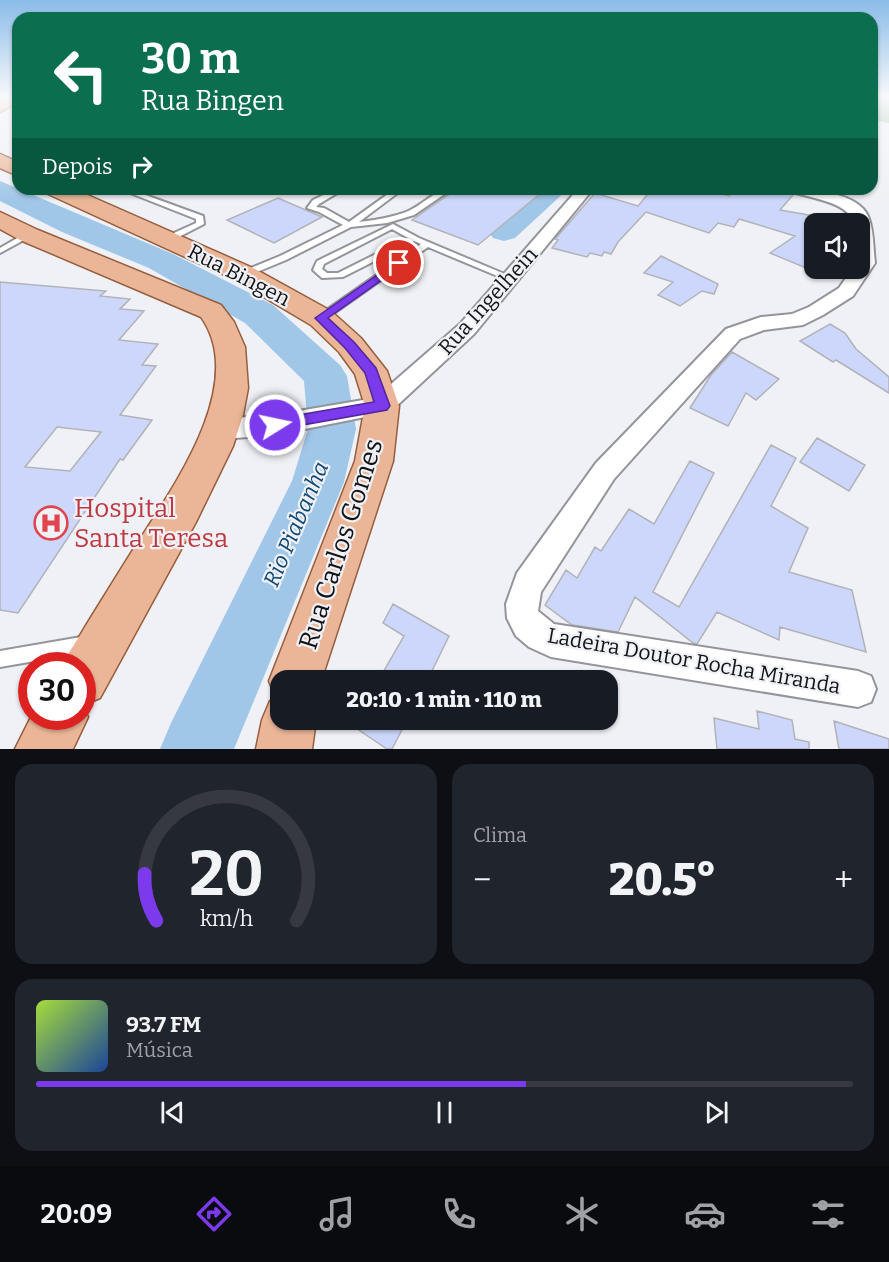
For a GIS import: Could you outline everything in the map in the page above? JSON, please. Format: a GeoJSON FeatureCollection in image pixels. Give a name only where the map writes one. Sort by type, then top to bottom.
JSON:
{"type":"FeatureCollection","features":[{"type":"Feature","properties":{"kind":"main road","name":"Rua Bingen"},"geometry":{"type":"LineString","coordinates":[[69,195],[244,274],[321,318],[350,345],[371,371],[382,406]]}},
{"type":"Feature","properties":{"kind":"main road"},"geometry":{"type":"LineString","coordinates":[[0,219],[29,235],[211,311],[222,322],[231,346],[229,397],[220,429],[192,490],[96,657]]}},
{"type":"Feature","properties":{"kind":"main road","name":"Rua Carlos Gomes"},"geometry":{"type":"LineString","coordinates":[[300,670],[374,461],[382,406]]}},
{"type":"Feature","properties":{"kind":"main road"},"geometry":{"type":"LineString","coordinates":[[43,749],[54,730]]}},
{"type":"Feature","properties":{"kind":"main road"},"geometry":{"type":"LineString","coordinates":[[284,749],[287,730]]}},
{"type":"Feature","properties":{"kind":"street","name":"Rua Ingelhein"},"geometry":{"type":"LineString","coordinates":[[382,406],[467,328],[581,195]]}},
{"type":"Feature","properties":{"kind":"street","name":"Ladeira Doutor Rocha Miranda"},"geometry":{"type":"LineString","coordinates":[[820,195],[852,208],[860,216],[866,263],[846,292],[816,311],[796,320],[761,324],[733,334],[605,471],[528,584],[520,601],[524,620],[532,632],[551,640],[858,689]]}},
{"type":"Feature","properties":{"kind":"street"},"geometry":{"type":"LineString","coordinates":[[220,429],[275,425],[382,406]]}},
{"type":"Feature","properties":{"kind":"lane"},"geometry":{"type":"LineString","coordinates":[[139,195],[200,218],[200,224],[168,239]]}},
{"type":"Feature","properties":{"kind":"lane"},"geometry":{"type":"LineString","coordinates":[[329,195],[316,202],[311,208],[321,210],[349,225],[390,224],[428,244],[510,278]]}},
{"type":"Feature","properties":{"kind":"lane"},"geometry":{"type":"LineString","coordinates":[[244,274],[284,258],[349,225],[392,195]]}},
{"type":"Feature","properties":{"kind":"lane"},"geometry":{"type":"LineString","coordinates":[[415,238],[340,274],[325,276],[317,270],[320,262],[440,195]]}},
{"type":"Feature","properties":{"kind":"lane"},"geometry":{"type":"LineString","coordinates":[[0,251],[29,235]]}},
{"type":"Feature","properties":{"kind":"lane"},"geometry":{"type":"LineString","coordinates":[[321,318],[428,244]]}},
{"type":"Feature","properties":{"kind":"lane"},"geometry":{"type":"LineString","coordinates":[[0,659],[105,642]]}},
{"type":"Feature","properties":{"kind":"building"},"geometry":{"type":"Polygon","coordinates":[[[448,195],[539,195],[478,245],[412,220],[448,195]]]}},
{"type":"Feature","properties":{"kind":"building"},"geometry":{"type":"Polygon","coordinates":[[[593,195],[602,195],[638,206],[647,195],[793,195],[780,210],[804,214],[804,267],[770,253],[795,236],[739,219],[734,227],[718,223],[709,233],[646,212],[618,242],[611,254],[604,252],[602,256],[590,253],[587,257],[552,248],[558,240],[555,239],[593,195]]]}},
{"type":"Feature","properties":{"kind":"building"},"geometry":{"type":"Polygon","coordinates":[[[278,198],[322,217],[274,243],[227,220],[278,198]]]}},
{"type":"Feature","properties":{"kind":"building"},"geometry":{"type":"Polygon","coordinates":[[[661,256],[718,284],[714,294],[702,291],[680,306],[658,295],[673,282],[644,273],[661,256]]]}},
{"type":"Feature","properties":{"kind":"building","name":"Hospital Santa Teresa"},"geometry":{"type":"Polygon","coordinates":[[[0,282],[106,291],[100,296],[130,299],[120,309],[144,311],[119,340],[158,344],[142,365],[156,366],[120,415],[152,420],[123,460],[120,459],[18,613],[0,610],[0,282]],[[57,427],[25,467],[70,471],[101,432],[57,427]]]}},
{"type":"Feature","properties":{"kind":"building"},"geometry":{"type":"Polygon","coordinates":[[[830,324],[845,333],[856,349],[889,377],[889,393],[800,341],[830,324]]]}},
{"type":"Feature","properties":{"kind":"building"},"geometry":{"type":"Polygon","coordinates":[[[732,352],[779,379],[756,400],[746,393],[728,426],[690,408],[711,375],[732,352]]]}},
{"type":"Feature","properties":{"kind":"building"},"geometry":{"type":"Polygon","coordinates":[[[817,438],[865,465],[849,491],[800,462],[817,438]]]}},
{"type":"Feature","properties":{"kind":"building"},"geometry":{"type":"Polygon","coordinates":[[[771,445],[796,458],[771,506],[808,528],[789,572],[852,590],[866,652],[780,627],[779,640],[717,612],[697,644],[635,597],[618,632],[572,625],[545,605],[566,570],[577,578],[595,547],[601,551],[629,509],[654,524],[690,461],[714,473],[653,592],[679,607],[771,445]]]}},
{"type":"Feature","properties":{"kind":"building"},"geometry":{"type":"Polygon","coordinates":[[[393,604],[449,636],[432,670],[384,670],[404,636],[383,623],[393,604]]]}},
{"type":"Feature","properties":{"kind":"building"},"geometry":{"type":"Polygon","coordinates":[[[757,711],[792,720],[795,739],[809,742],[809,749],[717,749],[714,718],[759,729],[757,711]]]}},
{"type":"Feature","properties":{"kind":"building"},"geometry":{"type":"Polygon","coordinates":[[[834,721],[889,739],[889,749],[839,749],[834,721]]]}},
{"type":"Feature","properties":{"kind":"building"},"geometry":{"type":"Polygon","coordinates":[[[359,730],[402,730],[392,749],[387,749],[359,730]]]}},
{"type":"Feature","properties":{"kind":"waterway","name":"Rio Piabanha"},"geometry":{"type":"LineString","coordinates":[[0,190],[73,225],[161,261],[259,314],[325,376],[332,429],[318,482],[197,749]]}},
{"type":"Feature","properties":{"kind":"waterway"},"geometry":{"type":"LineString","coordinates":[[504,231],[547,195]]}},
{"type":"Feature","properties":{"kind":"place","name":"Hospital Santa Teresa"},"geometry":{"type":"Point","coordinates":[51,523]}},
{"type":"Feature","properties":{"kind":"route"},"geometry":{"type":"LineString","coordinates":[[275,425],[382,406],[371,371],[350,345],[321,318],[399,263]]}}]}
